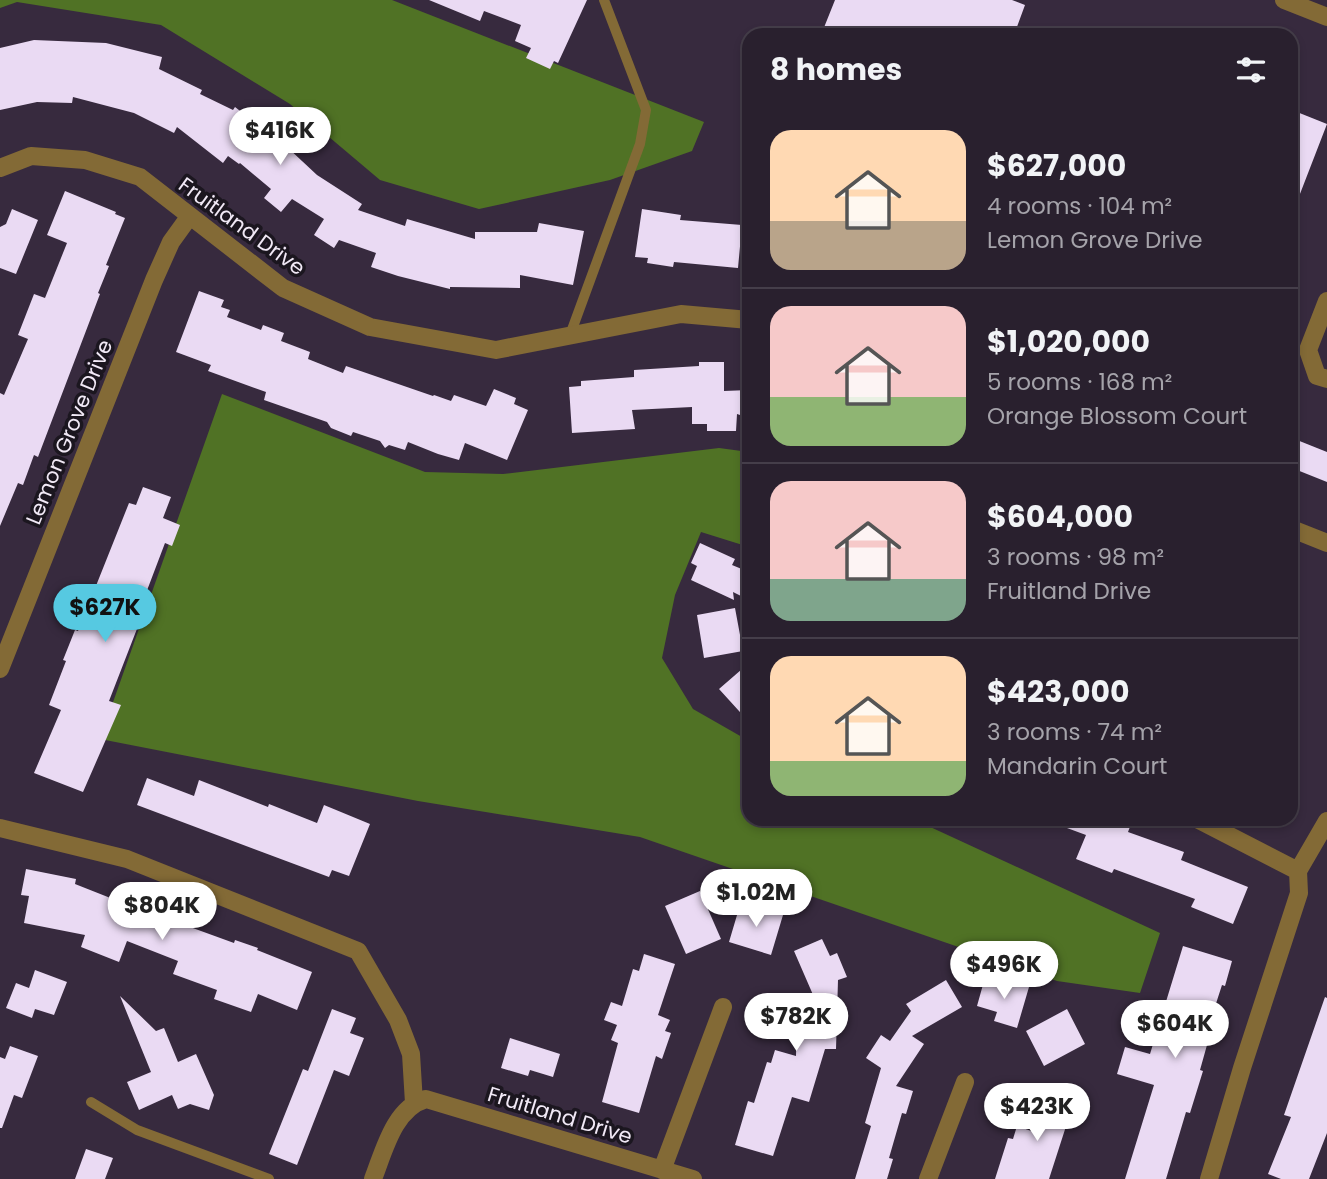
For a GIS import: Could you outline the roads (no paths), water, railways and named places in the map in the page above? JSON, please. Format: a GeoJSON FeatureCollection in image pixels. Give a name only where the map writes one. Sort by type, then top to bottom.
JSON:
{"type":"FeatureCollection","features":[{"type":"Feature","properties":{"kind":"street"},"geometry":{"type":"LineString","coordinates":[[1284,0],[1327,17]]}},
{"type":"Feature","properties":{"kind":"street","name":"Fruitland Drive"},"geometry":{"type":"LineString","coordinates":[[0,168],[31,156],[85,160],[140,177],[283,288],[370,327],[496,350],[681,314],[742,319]]}},
{"type":"Feature","properties":{"kind":"street","name":"Lemon Grove Drive"},"geometry":{"type":"LineString","coordinates":[[0,669],[154,280],[171,242],[189,217]]}},
{"type":"Feature","properties":{"kind":"street"},"geometry":{"type":"LineString","coordinates":[[1327,302],[1308,350],[1317,376],[1327,379]]}},
{"type":"Feature","properties":{"kind":"street"},"geometry":{"type":"LineString","coordinates":[[1298,532],[1327,544]]}},
{"type":"Feature","properties":{"kind":"street"},"geometry":{"type":"LineString","coordinates":[[1209,1179],[1241,1068],[1299,893],[1298,872],[1327,821]]}},
{"type":"Feature","properties":{"kind":"street"},"geometry":{"type":"LineString","coordinates":[[1210,826],[1298,872]]}},
{"type":"Feature","properties":{"kind":"street"},"geometry":{"type":"LineString","coordinates":[[0,828],[127,859],[359,951],[398,1020],[411,1054],[414,1103],[405,1111],[391,1135],[373,1179]]}},
{"type":"Feature","properties":{"kind":"street"},"geometry":{"type":"LineString","coordinates":[[662,1170],[723,1007]]}},
{"type":"Feature","properties":{"kind":"street"},"geometry":{"type":"LineString","coordinates":[[928,1179],[965,1082]]}},
{"type":"Feature","properties":{"kind":"street","name":"Fruitland Drive"},"geometry":{"type":"LineString","coordinates":[[414,1103],[426,1099],[434,1101],[693,1179]]}},
{"type":"Feature","properties":{"kind":"lane"},"geometry":{"type":"LineString","coordinates":[[570,336],[640,144],[646,110],[604,0]]}},
{"type":"Feature","properties":{"kind":"lane"},"geometry":{"type":"LineString","coordinates":[[91,1102],[137,1130],[269,1179]]}}]}
